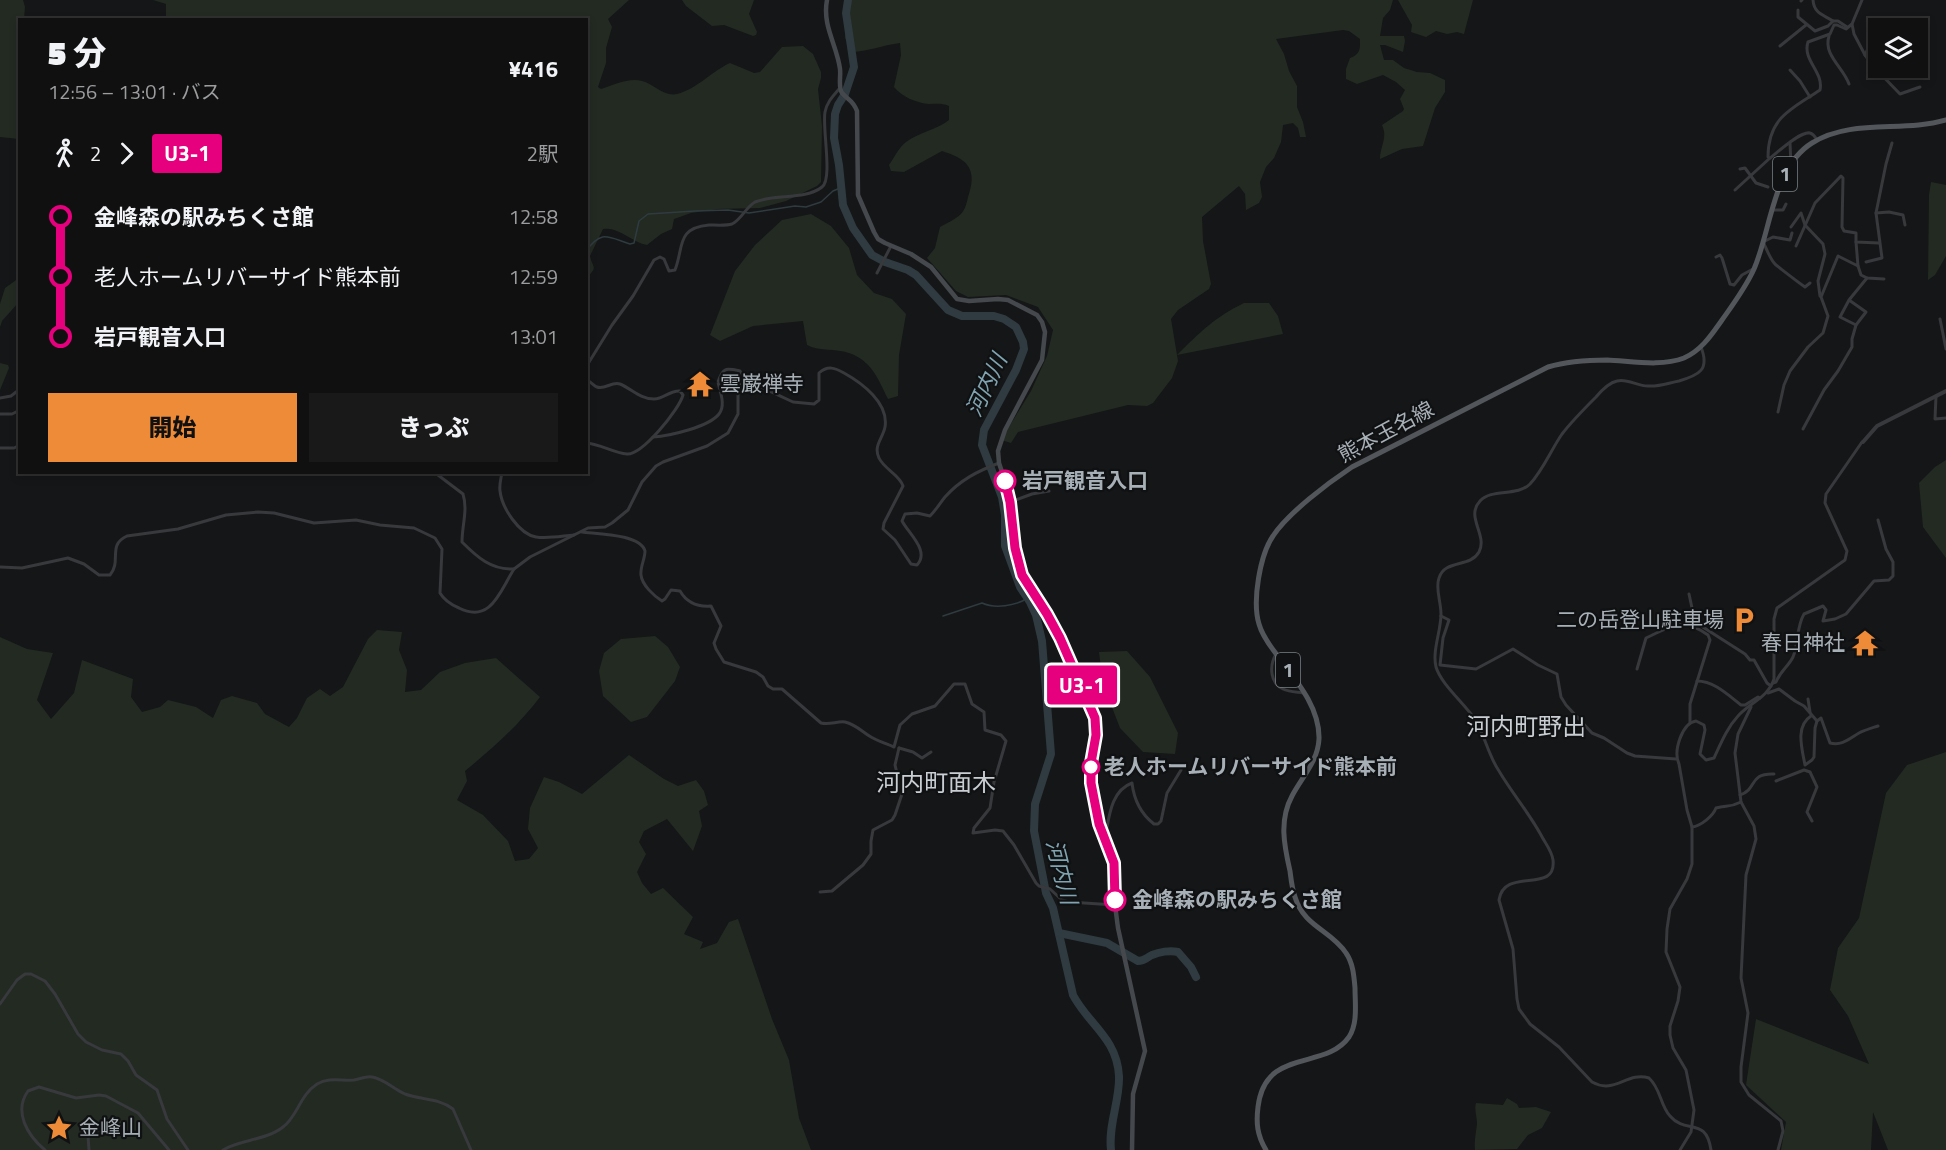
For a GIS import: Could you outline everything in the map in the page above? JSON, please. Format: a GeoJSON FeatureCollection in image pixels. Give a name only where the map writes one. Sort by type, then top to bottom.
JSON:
{"type":"FeatureCollection","features":[{"type":"Feature","properties":{"kind":"main road"},"geometry":{"type":"LineString","coordinates":[[826,0],[826,20],[838,58],[842,90],[854,103],[857,111],[858,195],[878,238],[911,254],[931,267],[957,299],[969,301],[998,298],[1008,300],[1028,309],[1042,322],[1045,338],[1042,360],[1000,441],[997,464],[1010,502],[1014,539],[1022,575],[1060,638],[1095,718],[1096,735],[1091,763],[1091,783],[1097,817],[1114,863],[1118,928],[1145,1051],[1133,1094],[1132,1150]]}},
{"type":"Feature","properties":{"kind":"main road","name":"熊本玉名線"},"geometry":{"type":"LineString","coordinates":[[1266,1150],[1259,1137],[1257,1123],[1262,1087],[1280,1069],[1335,1049],[1350,1035],[1356,1014],[1351,962],[1341,945],[1311,923],[1300,910],[1295,898],[1285,844],[1283,825],[1285,813],[1291,797],[1315,757],[1319,739],[1315,712],[1261,629],[1257,610],[1257,591],[1265,552],[1273,536],[1287,520],[1330,482],[1356,465],[1548,367],[1570,361],[1668,361],[1683,358],[1701,347],[1742,291],[1754,268],[1782,180],[1802,151],[1817,140],[1845,130],[1925,125],[1946,120]]}},
{"type":"Feature","properties":{"kind":"street"},"geometry":{"type":"LineString","coordinates":[[1813,0],[1813,4],[1823,17],[1838,21],[1848,27]]}},
{"type":"Feature","properties":{"kind":"street"},"geometry":{"type":"LineString","coordinates":[[1849,84],[1846,74],[1828,51],[1827,45],[1834,25],[1846,29],[1852,24],[1862,0]]}},
{"type":"Feature","properties":{"kind":"street"},"geometry":{"type":"LineString","coordinates":[[1798,10],[1798,17],[1815,31],[1828,26],[1833,21]]}},
{"type":"Feature","properties":{"kind":"street"},"geometry":{"type":"LineString","coordinates":[[1852,24],[1854,34],[1868,59]]}},
{"type":"Feature","properties":{"kind":"street"},"geometry":{"type":"LineString","coordinates":[[1780,46],[1806,25]]}},
{"type":"Feature","properties":{"kind":"street"},"geometry":{"type":"LineString","coordinates":[[1770,158],[1768,157],[1768,145],[1770,135],[1777,124],[1797,103],[1821,90],[1821,85],[1806,52],[1811,40],[1830,34]]}},
{"type":"Feature","properties":{"kind":"street"},"geometry":{"type":"LineString","coordinates":[[1865,55],[1868,48]]}},
{"type":"Feature","properties":{"kind":"street"},"geometry":{"type":"LineString","coordinates":[[1790,70],[1810,97]]}},
{"type":"Feature","properties":{"kind":"street"},"geometry":{"type":"LineString","coordinates":[[1885,78],[1900,94],[1920,87]]}},
{"type":"Feature","properties":{"kind":"street"},"geometry":{"type":"LineString","coordinates":[[588,364],[654,260],[660,257],[664,259],[669,271],[675,270],[680,245],[689,231],[700,226],[732,224],[756,202],[806,193],[820,189],[825,184],[828,177],[825,112],[829,100],[842,90]]}},
{"type":"Feature","properties":{"kind":"street"},"geometry":{"type":"LineString","coordinates":[[1735,190],[1770,158],[1801,135],[1813,134],[1817,140]]}},
{"type":"Feature","properties":{"kind":"street"},"geometry":{"type":"LineString","coordinates":[[1790,143],[1791,165]]}},
{"type":"Feature","properties":{"kind":"street"},"geometry":{"type":"LineString","coordinates":[[1866,262],[1882,258],[1876,213],[1892,143]]}},
{"type":"Feature","properties":{"kind":"street"},"geometry":{"type":"LineString","coordinates":[[1740,169],[1745,168],[1756,183],[1768,187]]}},
{"type":"Feature","properties":{"kind":"street"},"geometry":{"type":"LineString","coordinates":[[1796,246],[1815,203],[1841,176],[1843,178],[1842,227],[1844,231],[1856,233],[1858,266],[1861,275],[1867,278],[1884,279]]}},
{"type":"Feature","properties":{"kind":"street"},"geometry":{"type":"LineString","coordinates":[[1773,210],[1783,210],[1786,204]]}},
{"type":"Feature","properties":{"kind":"street"},"geometry":{"type":"LineString","coordinates":[[1778,412],[1784,385],[1790,371],[1808,347],[1823,333],[1827,316],[1818,281],[1825,254],[1823,244],[1805,225],[1801,213],[1791,227]]}},
{"type":"Feature","properties":{"kind":"street"},"geometry":{"type":"LineString","coordinates":[[1876,213],[1903,214],[1905,225]]}},
{"type":"Feature","properties":{"kind":"street"},"geometry":{"type":"LineString","coordinates":[[1792,233],[1790,240],[1773,237],[1763,242],[1776,264],[1784,268],[1789,275],[1805,287],[1810,283]]}},
{"type":"Feature","properties":{"kind":"street"},"geometry":{"type":"LineString","coordinates":[[1856,242],[1879,243]]}},
{"type":"Feature","properties":{"kind":"street"},"geometry":{"type":"LineString","coordinates":[[876,273],[891,246]]}},
{"type":"Feature","properties":{"kind":"street"},"geometry":{"type":"LineString","coordinates":[[1716,256],[1720,255],[1722,258],[1730,284],[1734,285],[1742,275],[1754,268]]}},
{"type":"Feature","properties":{"kind":"street"},"geometry":{"type":"LineString","coordinates":[[1821,297],[1838,256],[1858,266]]}},
{"type":"Feature","properties":{"kind":"street"},"geometry":{"type":"LineString","coordinates":[[1856,324],[1840,317],[1849,300],[1867,278]]}},
{"type":"Feature","properties":{"kind":"street"},"geometry":{"type":"LineString","coordinates":[[1803,429],[1824,390],[1852,347],[1856,324],[1866,312],[1849,300]]}},
{"type":"Feature","properties":{"kind":"street"},"geometry":{"type":"LineString","coordinates":[[1940,319],[1946,349]]}},
{"type":"Feature","properties":{"kind":"street"},"geometry":{"type":"LineString","coordinates":[[1701,347],[1705,361],[1697,374],[1690,378],[1660,386],[1644,386],[1620,380],[1608,386],[1571,423],[1532,482],[1521,490],[1490,496],[1478,502],[1475,514],[1482,545],[1476,557],[1444,569],[1438,582],[1441,616],[1435,659],[1438,674],[1473,717],[1498,770],[1537,827],[1551,852],[1553,861],[1550,872],[1540,880],[1512,882],[1500,893],[1499,900],[1514,949],[1517,999],[1520,1009],[1530,1024],[1559,1047],[1592,1082],[1605,1087],[1636,1076],[1649,1078],[1658,1088],[1670,1117],[1705,1132],[1709,1138],[1711,1150]]}},
{"type":"Feature","properties":{"kind":"street"},"geometry":{"type":"LineString","coordinates":[[653,437],[667,436],[710,422],[720,413],[723,402],[718,382],[728,368],[740,371],[746,380],[793,402],[814,404],[819,400],[819,373],[825,368],[833,368],[856,380],[870,391],[883,412],[885,428],[877,447],[879,459],[887,470],[902,482],[903,486],[883,529],[895,540],[914,566],[920,562],[921,549],[902,521],[905,514],[911,512],[930,516],[962,480],[986,467],[997,464]]}},
{"type":"Feature","properties":{"kind":"street"},"geometry":{"type":"LineString","coordinates":[[0,567],[22,568],[68,558],[84,564],[99,575],[110,575],[115,566],[117,543],[127,536],[178,529],[226,515],[258,512],[274,513],[314,523],[356,520],[423,531],[435,538],[442,549],[440,593],[452,604],[478,613],[490,607],[514,569],[530,557],[588,528],[605,527],[628,510],[642,482],[663,462],[707,446],[728,433],[738,414],[738,387],[741,381],[746,380]]}},
{"type":"Feature","properties":{"kind":"street"},"geometry":{"type":"LineString","coordinates":[[588,381],[600,388],[615,383],[643,398],[661,399],[675,390],[682,393],[681,403],[653,437],[636,452],[629,454],[588,444]]}},
{"type":"Feature","properties":{"kind":"street"},"geometry":{"type":"LineString","coordinates":[[0,398],[11,396],[18,391]]}},
{"type":"Feature","properties":{"kind":"street"},"geometry":{"type":"LineString","coordinates":[[1772,685],[1774,619],[1777,608],[1845,560],[1847,551],[1825,503],[1826,494],[1877,426],[1946,391]]}},
{"type":"Feature","properties":{"kind":"street"},"geometry":{"type":"LineString","coordinates":[[1936,396],[1935,419],[1946,418]]}},
{"type":"Feature","properties":{"kind":"street"},"geometry":{"type":"LineString","coordinates":[[0,414],[12,414],[18,411]]}},
{"type":"Feature","properties":{"kind":"street"},"geometry":{"type":"LineString","coordinates":[[0,448],[18,446]]}},
{"type":"Feature","properties":{"kind":"street"},"geometry":{"type":"LineString","coordinates":[[437,474],[463,494],[466,506],[462,542],[482,561],[504,570],[514,569]]}},
{"type":"Feature","properties":{"kind":"street"},"geometry":{"type":"LineString","coordinates":[[502,474],[500,492],[502,501],[525,534],[539,537],[576,535]]}},
{"type":"Feature","properties":{"kind":"street"},"geometry":{"type":"LineString","coordinates":[[1010,502],[1049,491]]}},
{"type":"Feature","properties":{"kind":"street"},"geometry":{"type":"LineString","coordinates":[[1680,1150],[1689,1139],[1693,1127],[1694,1110],[1686,1070],[1673,1048],[1670,1035],[1670,1026],[1680,987],[1666,952],[1670,909],[1687,879],[1692,864],[1692,827],[1677,759],[1678,747],[1685,726],[1696,721],[1704,725],[1705,730],[1700,754],[1702,758],[1714,758],[1729,727],[1739,714],[1766,693],[1792,659],[1798,645],[1797,631],[1804,614],[1823,606],[1826,610],[1823,621],[1835,619],[1850,611],[1874,581],[1889,580],[1893,576],[1893,562],[1886,549],[1878,520]]}},
{"type":"Feature","properties":{"kind":"street"},"geometry":{"type":"LineString","coordinates":[[580,532],[628,538],[640,543],[645,551],[641,571],[642,582],[656,598],[662,601],[671,590],[680,591],[684,598],[696,605],[711,606],[721,626],[714,643],[724,662],[756,672],[763,677],[768,686],[782,689],[821,723],[829,725],[848,723],[863,730],[870,737],[896,748],[913,752],[922,758],[931,752]]}},
{"type":"Feature","properties":{"kind":"street"},"geometry":{"type":"LineString","coordinates":[[1689,594],[1695,622],[1745,654],[1750,660],[1754,660],[1767,683],[1772,685]]}},
{"type":"Feature","properties":{"kind":"street"},"geometry":{"type":"LineString","coordinates":[[1441,616],[1449,620],[1443,638],[1440,665],[1476,669],[1513,649],[1557,674],[1561,697],[1592,733],[1635,756],[1677,759]]}},
{"type":"Feature","properties":{"kind":"street"},"geometry":{"type":"LineString","coordinates":[[1637,669],[1646,638],[1672,626],[1693,625],[1709,637],[1690,704],[1690,722]]}},
{"type":"Feature","properties":{"kind":"street"},"geometry":{"type":"LineString","coordinates":[[1276,654],[1272,666],[1275,684],[1284,690],[1303,693]]}},
{"type":"Feature","properties":{"kind":"street"},"geometry":{"type":"LineString","coordinates":[[1697,681],[1715,686],[1741,705],[1760,698]]}},
{"type":"Feature","properties":{"kind":"street"},"geometry":{"type":"LineString","coordinates":[[820,892],[832,891],[863,865],[872,854],[873,830],[892,820],[895,815],[902,794],[895,765],[900,725],[912,714],[935,706],[954,684],[965,684],[972,704],[984,712],[985,730],[1001,735],[1006,741],[994,782],[990,808],[972,831],[973,833],[1003,831],[1039,886],[1050,889],[1062,900],[1115,905]]}},
{"type":"Feature","properties":{"kind":"street"},"geometry":{"type":"LineString","coordinates":[[1766,693],[1779,689],[1804,706],[1817,721]]}},
{"type":"Feature","properties":{"kind":"street"},"geometry":{"type":"LineString","coordinates":[[1808,699],[1811,715]]}},
{"type":"Feature","properties":{"kind":"street"},"geometry":{"type":"LineString","coordinates":[[1750,706],[1735,744],[1741,802],[1754,826],[1756,838],[1746,875],[1741,978],[1748,1013],[1741,1082],[1749,1095],[1781,1121],[1783,1131],[1778,1150]]}},
{"type":"Feature","properties":{"kind":"street"},"geometry":{"type":"LineString","coordinates":[[1811,715],[1802,724],[1801,731],[1805,765],[1814,757],[1815,728],[1817,721],[1821,718],[1830,743],[1833,744],[1847,742],[1861,732],[1878,726]]}},
{"type":"Feature","properties":{"kind":"street"},"geometry":{"type":"LineString","coordinates":[[1105,838],[1113,803],[1125,786],[1132,783],[1134,796],[1141,810],[1154,824],[1158,824],[1161,821],[1167,793],[1181,770],[1181,766]]}},
{"type":"Feature","properties":{"kind":"street"},"geometry":{"type":"LineString","coordinates":[[1776,781],[1804,770],[1810,772],[1817,787],[1807,812],[1812,821]]}},
{"type":"Feature","properties":{"kind":"street"},"geometry":{"type":"LineString","coordinates":[[1740,795],[1748,791],[1756,777],[1774,774]]}},
{"type":"Feature","properties":{"kind":"street"},"geometry":{"type":"LineString","coordinates":[[1692,827],[1697,826],[1714,813],[1716,808],[1722,806],[1729,808],[1741,802]]}},
{"type":"Feature","properties":{"kind":"street"},"geometry":{"type":"LineString","coordinates":[[1,1004],[17,980],[25,974],[31,974],[45,981],[78,1034],[86,1042],[102,1050],[121,1054],[128,1060],[136,1075],[157,1090],[167,1119],[188,1150]]}},
{"type":"Feature","properties":{"kind":"street"},"geometry":{"type":"LineString","coordinates":[[223,1150],[283,1128],[302,1099],[320,1082],[331,1079],[350,1080],[372,1077],[407,1095],[447,1104],[453,1109],[471,1150]]}},
{"type":"Feature","properties":{"kind":"street"},"geometry":{"type":"LineString","coordinates":[[45,1150],[31,1136],[26,1127],[21,1106],[28,1091],[39,1087],[76,1098],[106,1096],[138,1113],[169,1150]]}},
{"type":"Feature","properties":{"kind":"street"},"geometry":{"type":"LineString","coordinates":[[88,1136],[89,1150]]}},
{"type":"Feature","properties":{"kind":"shaded area"},"geometry":{"type":"Polygon","coordinates":[[[0,0],[23,0],[24,18],[18,18],[18,139],[0,137],[0,0]]]}},
{"type":"Feature","properties":{"kind":"shaded area"},"geometry":{"type":"Polygon","coordinates":[[[153,0],[629,0],[608,19],[612,27],[606,48],[606,63],[598,87],[601,89],[637,80],[668,94],[684,92],[730,63],[754,73],[760,72],[782,47],[803,46],[813,54],[821,72],[818,89],[822,126],[821,182],[786,201],[760,208],[718,209],[691,213],[674,219],[672,229],[647,245],[620,232],[603,229],[590,256],[594,269],[588,277],[588,18],[166,18],[166,4],[153,0]]]}},
{"type":"Feature","properties":{"kind":"shaded area"},"geometry":{"type":"Polygon","coordinates":[[[682,0],[754,0],[749,14],[757,32],[756,35],[753,36],[724,25],[712,26],[686,6],[682,0]]]}},
{"type":"Feature","properties":{"kind":"shaded area"},"geometry":{"type":"Polygon","coordinates":[[[846,0],[1393,0],[1390,10],[1383,18],[1380,36],[1404,36],[1405,41],[1403,52],[1380,45],[1384,60],[1393,60],[1404,68],[1430,73],[1445,80],[1445,92],[1435,108],[1423,146],[1402,149],[1380,159],[1384,138],[1382,125],[1403,111],[1400,99],[1405,90],[1383,75],[1357,84],[1346,79],[1346,69],[1350,58],[1358,53],[1360,45],[1360,39],[1349,31],[1276,39],[1297,86],[1297,107],[1306,137],[1300,137],[1298,128],[1293,123],[1283,125],[1281,142],[1260,182],[1262,197],[1259,203],[1246,210],[1245,194],[1239,186],[1202,217],[1203,241],[1211,284],[1209,289],[1178,310],[1171,319],[1178,361],[1172,378],[1153,403],[1147,406],[1128,405],[1018,432],[1011,443],[1001,440],[1031,391],[1047,356],[1053,330],[1038,307],[1006,295],[968,297],[956,291],[927,258],[935,248],[940,227],[957,218],[964,210],[971,187],[971,172],[964,161],[942,151],[904,172],[891,171],[889,165],[903,144],[949,120],[949,106],[915,101],[905,97],[894,87],[901,55],[900,43],[852,52],[845,38],[846,0]]]}},
{"type":"Feature","properties":{"kind":"shaded area"},"geometry":{"type":"Polygon","coordinates":[[[1398,0],[1473,0],[1464,34],[1457,32],[1447,34],[1436,31],[1426,37],[1411,32],[1412,25],[1398,0]]]}},
{"type":"Feature","properties":{"kind":"shaded area"},"geometry":{"type":"Polygon","coordinates":[[[1931,182],[1946,185],[1946,256],[1935,275],[1928,280],[1929,195],[1931,182]]]}},
{"type":"Feature","properties":{"kind":"shaded area"},"geometry":{"type":"Polygon","coordinates":[[[811,214],[831,226],[849,248],[857,275],[874,293],[892,299],[906,314],[899,355],[898,396],[888,399],[869,366],[857,356],[807,345],[803,321],[753,326],[720,341],[710,335],[735,271],[755,245],[782,220],[811,214]]]}},
{"type":"Feature","properties":{"kind":"shaded area"},"geometry":{"type":"Polygon","coordinates":[[[18,279],[18,303],[2,321],[0,327],[0,304],[5,288],[18,279]]]}},
{"type":"Feature","properties":{"kind":"shaded area"},"geometry":{"type":"Polygon","coordinates":[[[1244,303],[1269,303],[1278,316],[1283,334],[1177,355],[1208,326],[1244,303]]]}},
{"type":"Feature","properties":{"kind":"shaded area"},"geometry":{"type":"Polygon","coordinates":[[[0,363],[8,365],[9,368],[0,390],[0,363]]]}},
{"type":"Feature","properties":{"kind":"shaded area"},"geometry":{"type":"Polygon","coordinates":[[[1946,460],[1946,558],[1923,527],[1919,483],[1935,467],[1946,460]]]}},
{"type":"Feature","properties":{"kind":"shaded area"},"geometry":{"type":"Polygon","coordinates":[[[377,630],[402,632],[399,650],[407,670],[405,692],[421,690],[440,672],[465,663],[496,658],[540,697],[505,736],[465,771],[467,781],[457,800],[483,815],[508,841],[515,861],[529,859],[538,848],[528,829],[530,808],[544,777],[582,794],[629,755],[678,786],[696,780],[704,791],[708,805],[699,811],[702,826],[693,851],[667,819],[644,831],[639,842],[646,854],[637,872],[651,894],[663,888],[693,917],[684,934],[703,942],[700,949],[717,943],[729,922],[738,919],[772,1019],[789,1060],[799,1118],[811,1150],[0,1150],[0,637],[27,649],[53,653],[37,700],[51,719],[74,693],[82,660],[133,679],[131,697],[142,712],[160,707],[168,700],[196,707],[213,718],[221,700],[232,696],[257,703],[265,714],[289,727],[297,718],[307,698],[320,689],[330,696],[343,687],[368,639],[377,630]]]}},
{"type":"Feature","properties":{"kind":"shaded area"},"geometry":{"type":"Polygon","coordinates":[[[655,636],[668,647],[680,667],[675,681],[647,717],[631,722],[603,696],[599,671],[604,653],[621,639],[655,636]]]}},
{"type":"Feature","properties":{"kind":"shaded area"},"geometry":{"type":"Polygon","coordinates":[[[1127,651],[1150,677],[1178,733],[1175,754],[1143,752],[1120,728],[1103,684],[1099,652],[1127,651]]]}},
{"type":"Feature","properties":{"kind":"shaded area"},"geometry":{"type":"Polygon","coordinates":[[[1946,752],[1946,1150],[1888,1150],[1873,1112],[1871,1150],[1781,1150],[1786,1122],[1746,1085],[1756,1019],[1869,1064],[1848,1016],[1830,990],[1838,948],[1859,918],[1886,793],[1907,765],[1946,752]]]}},
{"type":"Feature","properties":{"kind":"shaded area"},"geometry":{"type":"Polygon","coordinates":[[[1507,1098],[1519,1108],[1536,1107],[1551,1112],[1542,1128],[1528,1135],[1517,1149],[1475,1150],[1476,1103],[1503,1105],[1507,1098]]]}},
{"type":"Feature","properties":{"kind":"waterway","name":"河内川"},"geometry":{"type":"LineString","coordinates":[[848,0],[846,13],[854,67],[835,114],[834,138],[843,205],[853,228],[872,255],[916,275],[948,310],[962,316],[994,316],[1004,319],[1016,327],[1023,342],[1024,349],[1016,370],[984,430],[982,445],[1002,497],[1005,515],[1005,546],[1020,587],[1036,615],[1042,641],[1051,754],[1035,804],[1034,831],[1046,893],[1053,908],[1073,995],[1108,1041],[1117,1063],[1119,1085],[1111,1131],[1111,1150]]}},
{"type":"Feature","properties":{"kind":"waterway"},"geometry":{"type":"LineString","coordinates":[[588,249],[601,237],[634,243],[639,221],[648,214],[728,210],[749,213],[795,206],[806,207],[821,202],[840,188]]}},
{"type":"Feature","properties":{"kind":"waterway"},"geometry":{"type":"LineString","coordinates":[[943,616],[982,603],[1005,606],[1028,598]]}},
{"type":"Feature","properties":{"kind":"waterway"},"geometry":{"type":"LineString","coordinates":[[1059,933],[1107,943],[1138,961],[1161,952],[1178,952],[1196,977]]}},
{"type":"Feature","properties":{"kind":"bus line","name":"U3-1"},"geometry":{"type":"LineString","coordinates":[[1005,481],[1009,493],[1015,548],[1022,575],[1060,638],[1095,718],[1096,735],[1090,771],[1091,783],[1099,824],[1114,863],[1115,900]]}},
{"type":"Feature","properties":{"kind":"place","name":"雲巌禅寺"},"geometry":{"type":"Point","coordinates":[700,384]}},
{"type":"Feature","properties":{"kind":"place","name":"岩戸観音入口"},"geometry":{"type":"Point","coordinates":[1005,481]}},
{"type":"Feature","properties":{"kind":"place","name":"二の岳登山駐車場"},"geometry":{"type":"Point","coordinates":[1744,620]}},
{"type":"Feature","properties":{"kind":"place","name":"春日神社"},"geometry":{"type":"Point","coordinates":[1865,643]}},
{"type":"Feature","properties":{"kind":"place","name":"老人ホームリバーサイド熊本前"},"geometry":{"type":"Point","coordinates":[1091,767]}},
{"type":"Feature","properties":{"kind":"place","name":"金峰森の駅みちくさ館"},"geometry":{"type":"Point","coordinates":[1115,900]}},
{"type":"Feature","properties":{"kind":"place","name":"金峰山"},"geometry":{"type":"Point","coordinates":[59,1128]}},
{"type":"Feature","properties":{"kind":"district","name":"河内町野出"},"geometry":{"type":"Point","coordinates":[1526,727]}},
{"type":"Feature","properties":{"kind":"district","name":"河内町面木"},"geometry":{"type":"Point","coordinates":[936,783]}}]}
